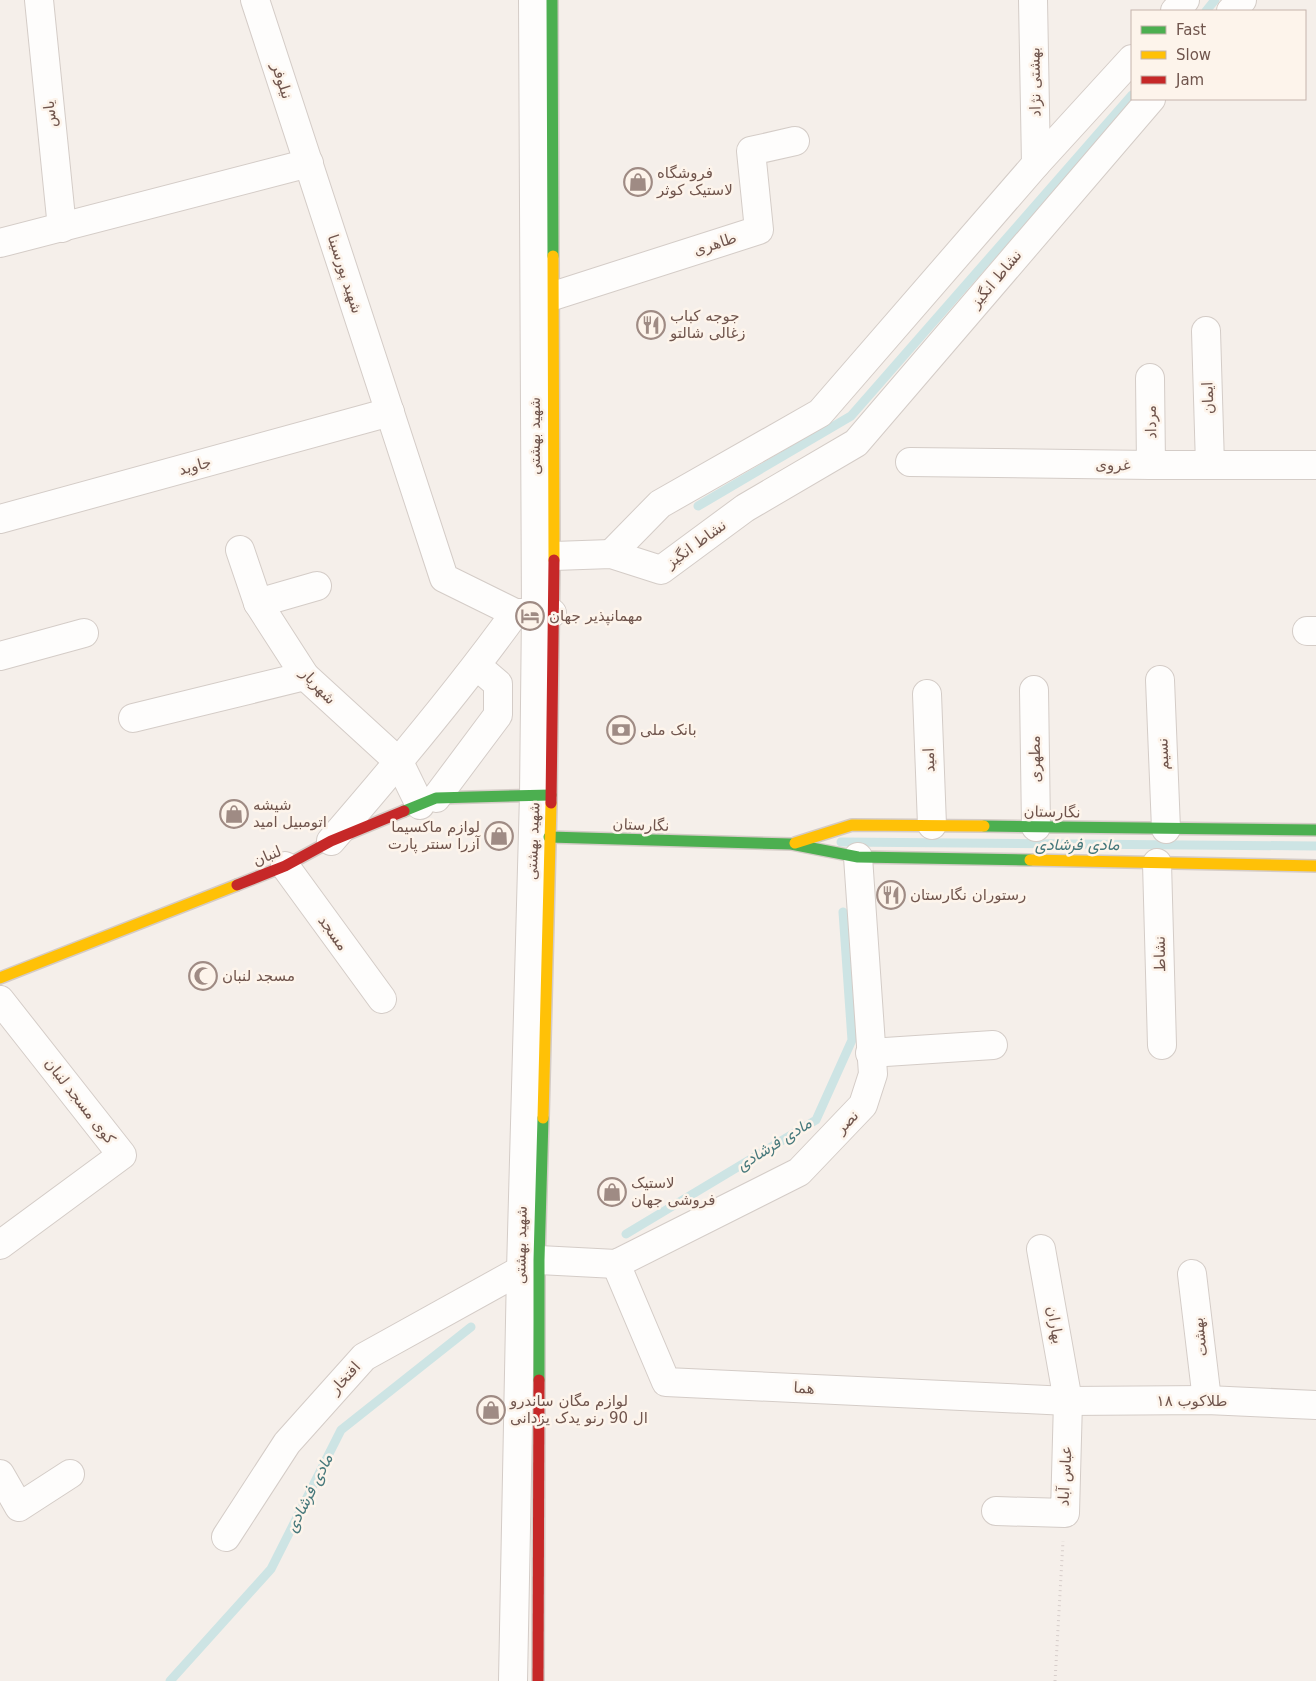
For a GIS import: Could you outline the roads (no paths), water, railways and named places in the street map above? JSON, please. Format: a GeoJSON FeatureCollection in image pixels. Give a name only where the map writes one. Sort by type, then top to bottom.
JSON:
{"type":"FeatureCollection","features":[{"type":"Feature","properties":{"kind":"main road","name":"شهید بهشتی"},"geometry":{"type":"LineString","coordinates":[[534,613],[554,556],[552,0]]}},
{"type":"Feature","properties":{"kind":"main road","name":"شهید بهشتی"},"geometry":{"type":"LineString","coordinates":[[538,1681],[530,1265],[549,837],[542,795]]}},
{"type":"Feature","properties":{"kind":"main road","name":"لنبان"},"geometry":{"type":"LineString","coordinates":[[0,978],[78,949],[285,866],[331,841],[428,802],[542,795]]}},
{"type":"Feature","properties":{"kind":"main road","name":"نگارستان"},"geometry":{"type":"LineString","coordinates":[[791,844],[852,825],[1316,830]]}},
{"type":"Feature","properties":{"kind":"main road","name":"نگارستان"},"geometry":{"type":"LineString","coordinates":[[549,837],[791,844],[858,857],[1316,866]]}},
{"type":"Feature","properties":{"kind":"street","name":"یاس"},"geometry":{"type":"LineString","coordinates":[[39,0],[62,228]]}},
{"type":"Feature","properties":{"kind":"street","name":"نیلوفر"},"geometry":{"type":"LineString","coordinates":[[255,0],[309,163]]}},
{"type":"Feature","properties":{"kind":"street","name":"شهید بهشتی"},"geometry":{"type":"LineString","coordinates":[[513,1681],[530,1265],[542,795],[534,613],[533,0]]}},
{"type":"Feature","properties":{"kind":"street","name":"بهشتی نژاد"},"geometry":{"type":"LineString","coordinates":[[1033,0],[1036,164]]}},
{"type":"Feature","properties":{"kind":"street"},"geometry":{"type":"LineString","coordinates":[[1176,10],[1185,0]]}},
{"type":"Feature","properties":{"kind":"street"},"geometry":{"type":"LineString","coordinates":[[1232,10],[1242,0]]}},
{"type":"Feature","properties":{"kind":"street"},"geometry":{"type":"LineString","coordinates":[[554,556],[611,554],[660,504],[820,412],[1036,164],[1131,60]]}},
{"type":"Feature","properties":{"kind":"street","name":"نشاط انگیز"},"geometry":{"type":"LineString","coordinates":[[611,554],[661,570],[745,508],[856,443],[1150,100]]}},
{"type":"Feature","properties":{"kind":"street","name":"طاهری"},"geometry":{"type":"LineString","coordinates":[[553,296],[759,230],[751,151],[795,141]]}},
{"type":"Feature","properties":{"kind":"street"},"geometry":{"type":"LineString","coordinates":[[0,243],[309,163]]}},
{"type":"Feature","properties":{"kind":"street","name":"شهید پورسینا"},"geometry":{"type":"LineString","coordinates":[[309,163],[444,578],[534,613]]}},
{"type":"Feature","properties":{"kind":"street","name":"ایمان"},"geometry":{"type":"LineString","coordinates":[[1206,331],[1210,465]]}},
{"type":"Feature","properties":{"kind":"street","name":"مرداد"},"geometry":{"type":"LineString","coordinates":[[1150,378],[1151,465]]}},
{"type":"Feature","properties":{"kind":"street","name":"جاوید"},"geometry":{"type":"LineString","coordinates":[[0,519],[390,412]]}},
{"type":"Feature","properties":{"kind":"street","name":"غروی"},"geometry":{"type":"LineString","coordinates":[[910,462],[1316,465]]}},
{"type":"Feature","properties":{"kind":"street","name":"شهریار"},"geometry":{"type":"LineString","coordinates":[[240,550],[258,603],[305,676],[399,762],[428,802]]}},
{"type":"Feature","properties":{"kind":"street"},"geometry":{"type":"LineString","coordinates":[[258,603],[316,586]]}},
{"type":"Feature","properties":{"kind":"street"},"geometry":{"type":"LineString","coordinates":[[331,841],[399,762],[476,666],[534,613]]}},
{"type":"Feature","properties":{"kind":"street"},"geometry":{"type":"LineString","coordinates":[[0,656],[84,634]]}},
{"type":"Feature","properties":{"kind":"street"},"geometry":{"type":"LineString","coordinates":[[428,802],[498,715],[498,684],[476,666]]}},
{"type":"Feature","properties":{"kind":"street"},"geometry":{"type":"LineString","coordinates":[[133,718],[305,676]]}},
{"type":"Feature","properties":{"kind":"street","name":"نسیم"},"geometry":{"type":"LineString","coordinates":[[1160,680],[1166,829]]}},
{"type":"Feature","properties":{"kind":"street","name":"مطهری"},"geometry":{"type":"LineString","coordinates":[[1034,690],[1036,827]]}},
{"type":"Feature","properties":{"kind":"street","name":"امید"},"geometry":{"type":"LineString","coordinates":[[927,694],[932,825]]}},
{"type":"Feature","properties":{"kind":"street","name":"نصر"},"geometry":{"type":"LineString","coordinates":[[616,1264],[799,1172],[863,1105],[872,1074],[858,857]]}},
{"type":"Feature","properties":{"kind":"street","name":"نشاط"},"geometry":{"type":"LineString","coordinates":[[1157,863],[1162,1045]]}},
{"type":"Feature","properties":{"kind":"street","name":"مسجد"},"geometry":{"type":"LineString","coordinates":[[285,866],[382,1000]]}},
{"type":"Feature","properties":{"kind":"street","name":"کوی مسجد لنبان"},"geometry":{"type":"LineString","coordinates":[[0,1000],[122,1155],[0,1245]]}},
{"type":"Feature","properties":{"kind":"street"},"geometry":{"type":"LineString","coordinates":[[870,1053],[993,1045]]}},
{"type":"Feature","properties":{"kind":"street","name":"بهاران"},"geometry":{"type":"LineString","coordinates":[[1041,1249],[1068,1401]]}},
{"type":"Feature","properties":{"kind":"street"},"geometry":{"type":"LineString","coordinates":[[530,1265],[616,1264]]}},
{"type":"Feature","properties":{"kind":"street","name":"هما"},"geometry":{"type":"LineString","coordinates":[[616,1264],[666,1382],[1068,1401]]}},
{"type":"Feature","properties":{"kind":"street","name":"افتخار"},"geometry":{"type":"LineString","coordinates":[[226,1537],[288,1443],[364,1357],[530,1265]]}},
{"type":"Feature","properties":{"kind":"street","name":"بهشت"},"geometry":{"type":"LineString","coordinates":[[1192,1274],[1207,1400]]}},
{"type":"Feature","properties":{"kind":"street","name":"طلاکوب ۱۸"},"geometry":{"type":"LineString","coordinates":[[1068,1401],[1207,1400],[1316,1405]]}},
{"type":"Feature","properties":{"kind":"street","name":"عباس آباد"},"geometry":{"type":"LineString","coordinates":[[996,1511],[1065,1513],[1068,1401]]}},
{"type":"Feature","properties":{"kind":"street"},"geometry":{"type":"LineString","coordinates":[[0,1474],[19,1507],[70,1474]]}},
{"type":"Feature","properties":{"kind":"waterway"},"geometry":{"type":"LineString","coordinates":[[1207,10],[1215,0]]}},
{"type":"Feature","properties":{"kind":"waterway"},"geometry":{"type":"LineString","coordinates":[[698,506],[851,416],[1131,96]]}},
{"type":"Feature","properties":{"kind":"waterway","name":"مادی فرشادی"},"geometry":{"type":"LineString","coordinates":[[841,842],[1316,846]]}},
{"type":"Feature","properties":{"kind":"waterway","name":"مادی فرشادی"},"geometry":{"type":"LineString","coordinates":[[626,1234],[816,1120],[852,1040],[843,912]]}},
{"type":"Feature","properties":{"kind":"waterway","name":"مادی فرشادی"},"geometry":{"type":"LineString","coordinates":[[170,1681],[271,1569],[341,1430],[471,1327]]}},
{"type":"Feature","properties":{"kind":"place","name":"فروشگاه لاستیک کوثر"},"geometry":{"type":"Point","coordinates":[638,182]}},
{"type":"Feature","properties":{"kind":"place","name":"جوجه کباب زغالی شالتو"},"geometry":{"type":"Point","coordinates":[651,325]}},
{"type":"Feature","properties":{"kind":"place","name":"مهمانپذیر جهان"},"geometry":{"type":"Point","coordinates":[530,616]}},
{"type":"Feature","properties":{"kind":"place","name":"بانک ملی"},"geometry":{"type":"Point","coordinates":[621,730]}},
{"type":"Feature","properties":{"kind":"place","name":"شیشه اتومبیل امید"},"geometry":{"type":"Point","coordinates":[234,814]}},
{"type":"Feature","properties":{"kind":"place","name":"لوازم ماکسیما آزرا سنتر پارت"},"geometry":{"type":"Point","coordinates":[499,836]}},
{"type":"Feature","properties":{"kind":"place","name":"رستوران نگارستان"},"geometry":{"type":"Point","coordinates":[891,895]}},
{"type":"Feature","properties":{"kind":"place","name":"مسجد لنبان"},"geometry":{"type":"Point","coordinates":[203,976]}},
{"type":"Feature","properties":{"kind":"place","name":"لاستیک فروشی جهان"},"geometry":{"type":"Point","coordinates":[612,1192]}},
{"type":"Feature","properties":{"kind":"place","name":"لوازم مگان ساندرو ال 90 رنو یدک یزدانی"},"geometry":{"type":"Point","coordinates":[491,1410]}}]}
